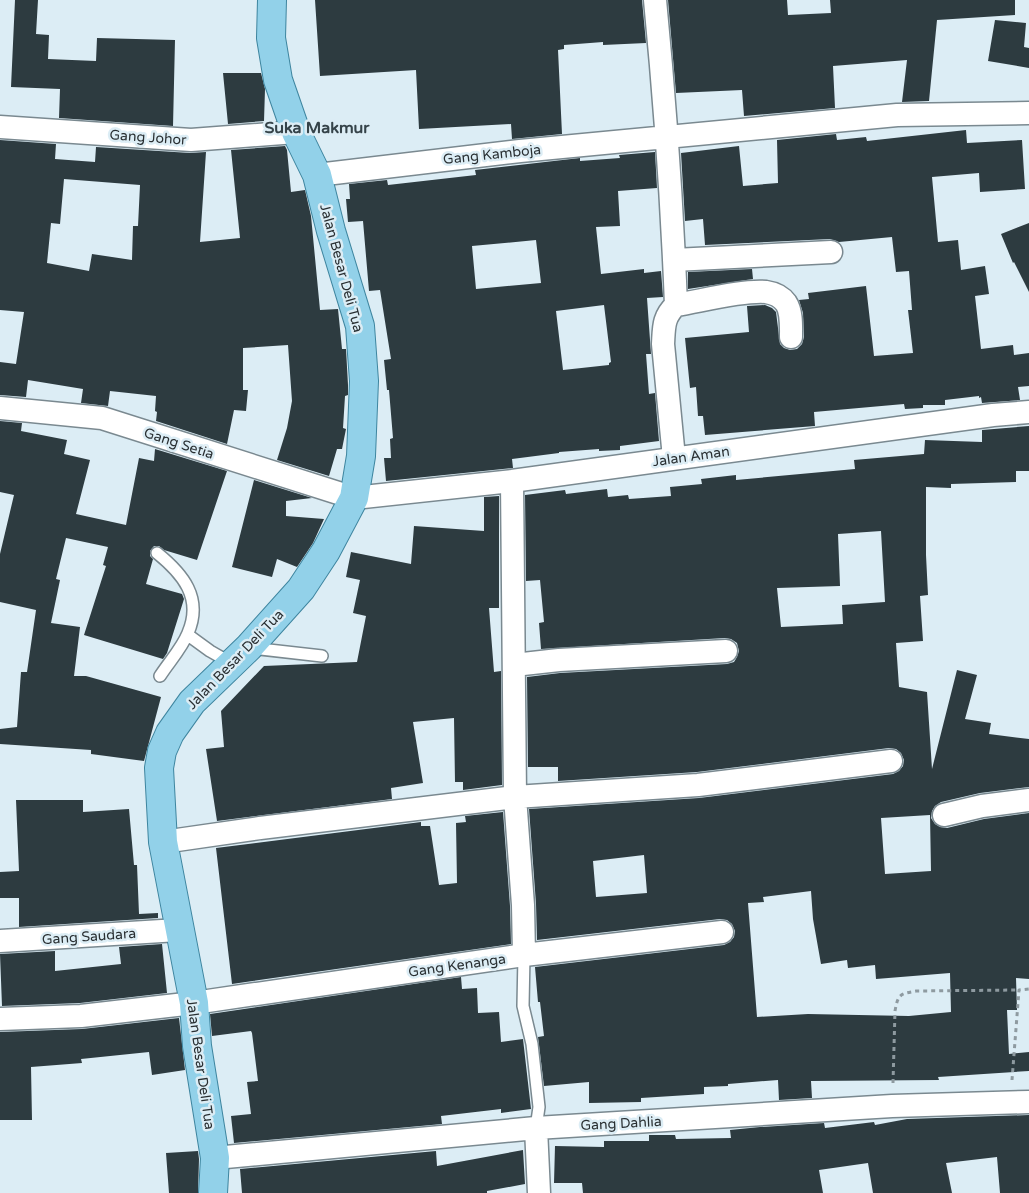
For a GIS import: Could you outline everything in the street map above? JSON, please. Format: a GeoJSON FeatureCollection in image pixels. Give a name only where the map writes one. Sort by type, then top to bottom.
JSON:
{"type":"FeatureCollection","features":[{"type":"Feature","properties":{"kind":"main road","name":"Jalan Besar Deli Tua"},"geometry":{"type":"LineString","coordinates":[[213,1193],[215,1158],[197,1046],[194,1003],[162,842],[159,768],[162,751],[170,733],[187,708],[240,655],[301,589],[326,551],[354,498],[361,456],[364,381],[360,326],[331,231],[317,175],[296,132],[278,80],[271,38],[272,0]]}},
{"type":"Feature","properties":{"kind":"street"},"geometry":{"type":"LineString","coordinates":[[655,0],[668,136],[676,305]]}},
{"type":"Feature","properties":{"kind":"street","name":"Gang Kamboja"},"geometry":{"type":"LineString","coordinates":[[317,175],[520,151],[897,115],[1029,113]]}},
{"type":"Feature","properties":{"kind":"street","name":"Gang Johor"},"geometry":{"type":"LineString","coordinates":[[0,127],[191,140],[296,132]]}},
{"type":"Feature","properties":{"kind":"street"},"geometry":{"type":"LineString","coordinates":[[674,260],[831,252]]}},
{"type":"Feature","properties":{"kind":"street"},"geometry":{"type":"LineString","coordinates":[[674,458],[663,344],[667,313],[676,305],[744,293],[766,292],[779,296],[787,304],[791,321],[791,338]]}},
{"type":"Feature","properties":{"kind":"street","name":"Gang Setia"},"geometry":{"type":"LineString","coordinates":[[0,408],[102,418],[354,498]]}},
{"type":"Feature","properties":{"kind":"street","name":"Jalan Aman"},"geometry":{"type":"LineString","coordinates":[[354,498],[512,481],[993,415],[1029,412]]}},
{"type":"Feature","properties":{"kind":"street"},"geometry":{"type":"LineString","coordinates":[[512,481],[515,797],[523,905],[524,955]]}},
{"type":"Feature","properties":{"kind":"street"},"geometry":{"type":"LineString","coordinates":[[514,666],[559,660],[726,652]]}},
{"type":"Feature","properties":{"kind":"street"},"geometry":{"type":"LineString","coordinates":[[162,842],[515,797],[698,785],[891,761]]}},
{"type":"Feature","properties":{"kind":"street"},"geometry":{"type":"LineString","coordinates":[[944,815],[982,806],[1029,800]]}},
{"type":"Feature","properties":{"kind":"street","name":"Gang Saudara"},"geometry":{"type":"LineString","coordinates":[[0,941],[178,930]]}},
{"type":"Feature","properties":{"kind":"street","name":"Gang Kenanga"},"geometry":{"type":"LineString","coordinates":[[0,1019],[81,1016],[194,1003],[524,955],[722,932]]}},
{"type":"Feature","properties":{"kind":"street","name":"Gang Dahlia"},"geometry":{"type":"LineString","coordinates":[[215,1158],[536,1128],[892,1106],[1020,1102]]}},
{"type":"Feature","properties":{"kind":"street"},"geometry":{"type":"LineString","coordinates":[[536,1128],[539,1193]]}},
{"type":"Feature","properties":{"kind":"lane"},"geometry":{"type":"LineString","coordinates":[[157,553],[184,578],[194,607],[188,634],[160,676]]}},
{"type":"Feature","properties":{"kind":"lane"},"geometry":{"type":"LineString","coordinates":[[188,634],[210,651],[240,655],[322,656]]}},
{"type":"Feature","properties":{"kind":"lane"},"geometry":{"type":"LineString","coordinates":[[524,955],[523,1006],[533,1053],[539,1108],[536,1128]]}},
{"type":"Feature","properties":{"kind":"path"},"geometry":{"type":"LineString","coordinates":[[892,1106],[895,1011],[899,996],[916,991],[1029,989]]}},
{"type":"Feature","properties":{"kind":"path"},"geometry":{"type":"LineString","coordinates":[[1019,990],[1020,1102]]}},
{"type":"Feature","properties":{"kind":"building"},"geometry":{"type":"Polygon","coordinates":[[[15,0],[38,0],[36,34],[49,35],[48,59],[96,61],[97,38],[175,40],[173,126],[59,118],[60,89],[11,87],[15,0]]]}},
{"type":"Feature","properties":{"kind":"building"},"geometry":{"type":"Polygon","coordinates":[[[315,0],[642,0],[646,43],[603,45],[603,42],[564,45],[564,49],[558,50],[562,134],[512,139],[511,124],[419,129],[416,70],[320,76],[315,0]]]}},
{"type":"Feature","properties":{"kind":"building"},"geometry":{"type":"Polygon","coordinates":[[[668,0],[787,0],[788,15],[831,13],[830,0],[1015,0],[1015,15],[937,20],[929,101],[902,102],[907,60],[833,66],[835,108],[744,116],[742,90],[676,93],[668,0]]]}},
{"type":"Feature","properties":{"kind":"building"},"geometry":{"type":"Polygon","coordinates":[[[995,20],[1026,23],[1024,47],[1029,48],[1029,68],[988,61],[995,20]]]}},
{"type":"Feature","properties":{"kind":"building"},"geometry":{"type":"Polygon","coordinates":[[[223,73],[261,73],[265,89],[264,121],[228,124],[223,73]]]}},
{"type":"Feature","properties":{"kind":"building"},"geometry":{"type":"Polygon","coordinates":[[[966,130],[967,143],[1022,140],[1025,189],[980,192],[979,173],[932,177],[938,242],[958,240],[961,270],[985,266],[989,294],[975,296],[981,349],[1013,345],[1014,355],[1029,353],[1029,386],[1018,387],[1020,400],[982,403],[979,396],[945,400],[945,405],[923,405],[923,408],[905,409],[904,404],[814,412],[815,426],[705,435],[703,416],[698,416],[696,387],[690,388],[685,338],[749,332],[747,306],[765,305],[776,312],[780,344],[790,350],[797,349],[802,344],[804,337],[803,313],[799,300],[809,299],[808,293],[866,286],[874,356],[913,353],[908,310],[912,310],[909,271],[896,272],[892,237],[839,242],[830,239],[705,245],[703,219],[685,221],[681,153],[739,146],[743,186],[778,183],[777,140],[836,134],[837,140],[866,137],[867,141],[966,130]]]}},
{"type":"Feature","properties":{"kind":"building"},"geometry":{"type":"Polygon","coordinates":[[[0,140],[56,144],[55,159],[95,162],[96,147],[190,153],[206,152],[200,242],[240,238],[231,150],[285,146],[291,192],[305,190],[311,216],[320,310],[338,309],[342,349],[346,349],[348,395],[345,396],[343,428],[346,429],[342,449],[337,449],[329,476],[277,460],[287,428],[292,401],[288,345],[243,348],[243,390],[248,390],[246,411],[234,410],[227,444],[156,421],[156,396],[110,391],[108,406],[81,403],[83,389],[28,380],[26,397],[0,395],[0,362],[16,364],[24,312],[0,310],[0,140]],[[64,179],[60,224],[51,223],[47,263],[89,271],[92,254],[132,260],[133,226],[138,226],[140,185],[64,179]]]}},
{"type":"Feature","properties":{"kind":"building"},"geometry":{"type":"Polygon","coordinates":[[[655,152],[657,188],[618,191],[620,226],[596,227],[601,274],[644,269],[644,273],[661,271],[663,297],[647,298],[651,354],[646,354],[649,394],[655,393],[659,441],[620,446],[620,450],[599,451],[599,449],[559,452],[512,459],[513,468],[386,481],[384,458],[391,458],[390,439],[393,438],[389,390],[387,390],[384,360],[391,359],[380,290],[369,291],[363,221],[348,222],[346,199],[350,199],[349,184],[387,180],[388,185],[476,175],[475,170],[580,158],[580,161],[620,158],[619,155],[655,152]],[[536,240],[472,246],[476,289],[541,283],[536,240]],[[604,305],[556,311],[563,370],[609,365],[611,362],[604,305]]]}},
{"type":"Feature","properties":{"kind":"building"},"geometry":{"type":"Polygon","coordinates":[[[1029,223],[1029,292],[1013,263],[1001,234],[1029,223]]]}},
{"type":"Feature","properties":{"kind":"building"},"geometry":{"type":"Polygon","coordinates":[[[752,269],[753,279],[688,289],[688,272],[752,269]]]}},
{"type":"Feature","properties":{"kind":"building"},"geometry":{"type":"Polygon","coordinates":[[[0,421],[22,423],[21,431],[67,440],[64,454],[90,460],[76,514],[126,525],[139,458],[154,461],[155,449],[227,471],[197,560],[164,550],[159,546],[154,546],[150,551],[150,556],[153,559],[146,584],[182,594],[184,599],[167,653],[163,659],[84,635],[106,566],[103,565],[108,547],[66,538],[56,579],[60,580],[51,623],[80,627],[74,676],[86,676],[161,697],[144,761],[91,754],[91,750],[0,744],[0,729],[17,727],[21,672],[27,672],[36,610],[0,602],[0,554],[14,495],[0,492],[0,421]]]}},
{"type":"Feature","properties":{"kind":"building"},"geometry":{"type":"Polygon","coordinates":[[[1029,426],[1029,471],[1016,471],[1016,482],[951,484],[951,488],[926,487],[928,595],[920,596],[923,641],[896,643],[899,687],[927,692],[932,769],[957,670],[977,675],[965,719],[991,723],[989,734],[1029,739],[1029,787],[980,793],[941,802],[935,806],[931,818],[935,824],[947,828],[984,819],[1029,813],[1029,979],[1016,978],[1017,1010],[1007,1010],[1009,1054],[1029,1052],[1029,1071],[938,1077],[939,1080],[811,1081],[812,1098],[779,1100],[778,1080],[704,1087],[704,1094],[641,1098],[641,1102],[589,1103],[589,1082],[544,1086],[538,1037],[544,1036],[540,1002],[538,1002],[535,967],[724,945],[734,937],[735,931],[732,924],[727,920],[720,919],[537,940],[529,809],[699,798],[893,774],[903,766],[904,760],[901,753],[896,749],[889,748],[697,772],[558,781],[558,767],[528,767],[527,677],[560,673],[727,664],[734,662],[739,651],[737,643],[725,638],[541,649],[539,623],[544,622],[540,580],[526,581],[525,495],[565,490],[566,494],[607,489],[608,497],[628,495],[629,499],[671,496],[670,487],[702,484],[701,479],[736,475],[736,480],[855,469],[854,460],[924,454],[925,440],[982,442],[982,430],[1029,426]],[[881,531],[838,534],[840,586],[777,588],[781,627],[843,624],[842,605],[885,602],[881,531]],[[930,815],[881,818],[885,874],[931,871],[930,815]],[[644,855],[593,861],[596,897],[647,893],[644,855]],[[811,891],[763,897],[764,902],[748,903],[757,1017],[808,1014],[909,1016],[951,1012],[950,973],[876,979],[875,965],[848,968],[847,960],[821,964],[813,919],[811,891]]]}},
{"type":"Feature","properties":{"kind":"building"},"geometry":{"type":"Polygon","coordinates":[[[254,480],[312,498],[286,501],[286,516],[324,519],[313,543],[297,567],[277,559],[272,577],[232,567],[254,480]]]}},
{"type":"Feature","properties":{"kind":"building"},"geometry":{"type":"Polygon","coordinates":[[[499,496],[499,608],[489,608],[494,672],[501,671],[502,785],[463,790],[463,782],[455,782],[454,718],[413,722],[423,783],[391,788],[392,799],[217,821],[206,749],[224,747],[221,711],[264,666],[357,662],[366,616],[353,613],[360,580],[346,577],[351,552],[411,564],[414,526],[484,531],[484,497],[499,496]]]}},
{"type":"Feature","properties":{"kind":"building"},"geometry":{"type":"Polygon","coordinates":[[[16,800],[83,800],[83,812],[129,809],[134,865],[137,865],[139,914],[158,913],[158,918],[19,927],[19,898],[0,898],[0,872],[19,871],[16,800]]]}},
{"type":"Feature","properties":{"kind":"building"},"geometry":{"type":"Polygon","coordinates":[[[503,812],[511,944],[232,984],[216,848],[421,822],[421,826],[430,826],[439,885],[457,883],[456,823],[466,822],[465,816],[503,812]]]}},
{"type":"Feature","properties":{"kind":"building"},"geometry":{"type":"Polygon","coordinates":[[[162,944],[167,993],[80,1003],[2,1006],[0,954],[55,951],[55,971],[121,964],[119,947],[162,944]]]}},
{"type":"Feature","properties":{"kind":"building"},"geometry":{"type":"Polygon","coordinates":[[[461,977],[462,989],[477,988],[478,1013],[499,1012],[501,1042],[523,1039],[531,1109],[501,1113],[501,1109],[441,1116],[442,1124],[234,1143],[231,1116],[251,1114],[247,1082],[258,1081],[252,1033],[251,1031],[212,1036],[210,1014],[461,977]]]}},
{"type":"Feature","properties":{"kind":"building"},"geometry":{"type":"Polygon","coordinates":[[[179,1018],[185,1070],[152,1075],[149,1052],[81,1059],[82,1063],[31,1067],[32,1120],[0,1120],[0,1032],[82,1029],[179,1018]]]}},
{"type":"Feature","properties":{"kind":"building"},"geometry":{"type":"Polygon","coordinates":[[[1029,1115],[1029,1193],[1000,1193],[997,1157],[946,1163],[952,1193],[873,1193],[868,1163],[819,1170],[823,1193],[583,1193],[582,1183],[554,1183],[555,1146],[604,1147],[604,1141],[649,1141],[649,1135],[675,1135],[676,1139],[731,1138],[730,1130],[760,1127],[824,1123],[825,1128],[874,1122],[875,1125],[907,1119],[1029,1115]]]}},
{"type":"Feature","properties":{"kind":"building"},"geometry":{"type":"Polygon","coordinates":[[[523,1150],[525,1184],[487,1191],[487,1193],[242,1193],[240,1169],[436,1151],[437,1166],[523,1150]]]}},
{"type":"Feature","properties":{"kind":"building"},"geometry":{"type":"Polygon","coordinates":[[[198,1151],[198,1193],[169,1193],[166,1153],[198,1151]]]}},
{"type":"Feature","properties":{"kind":"district","name":"Suka Makmur"},"geometry":{"type":"Point","coordinates":[317,127]}}]}
